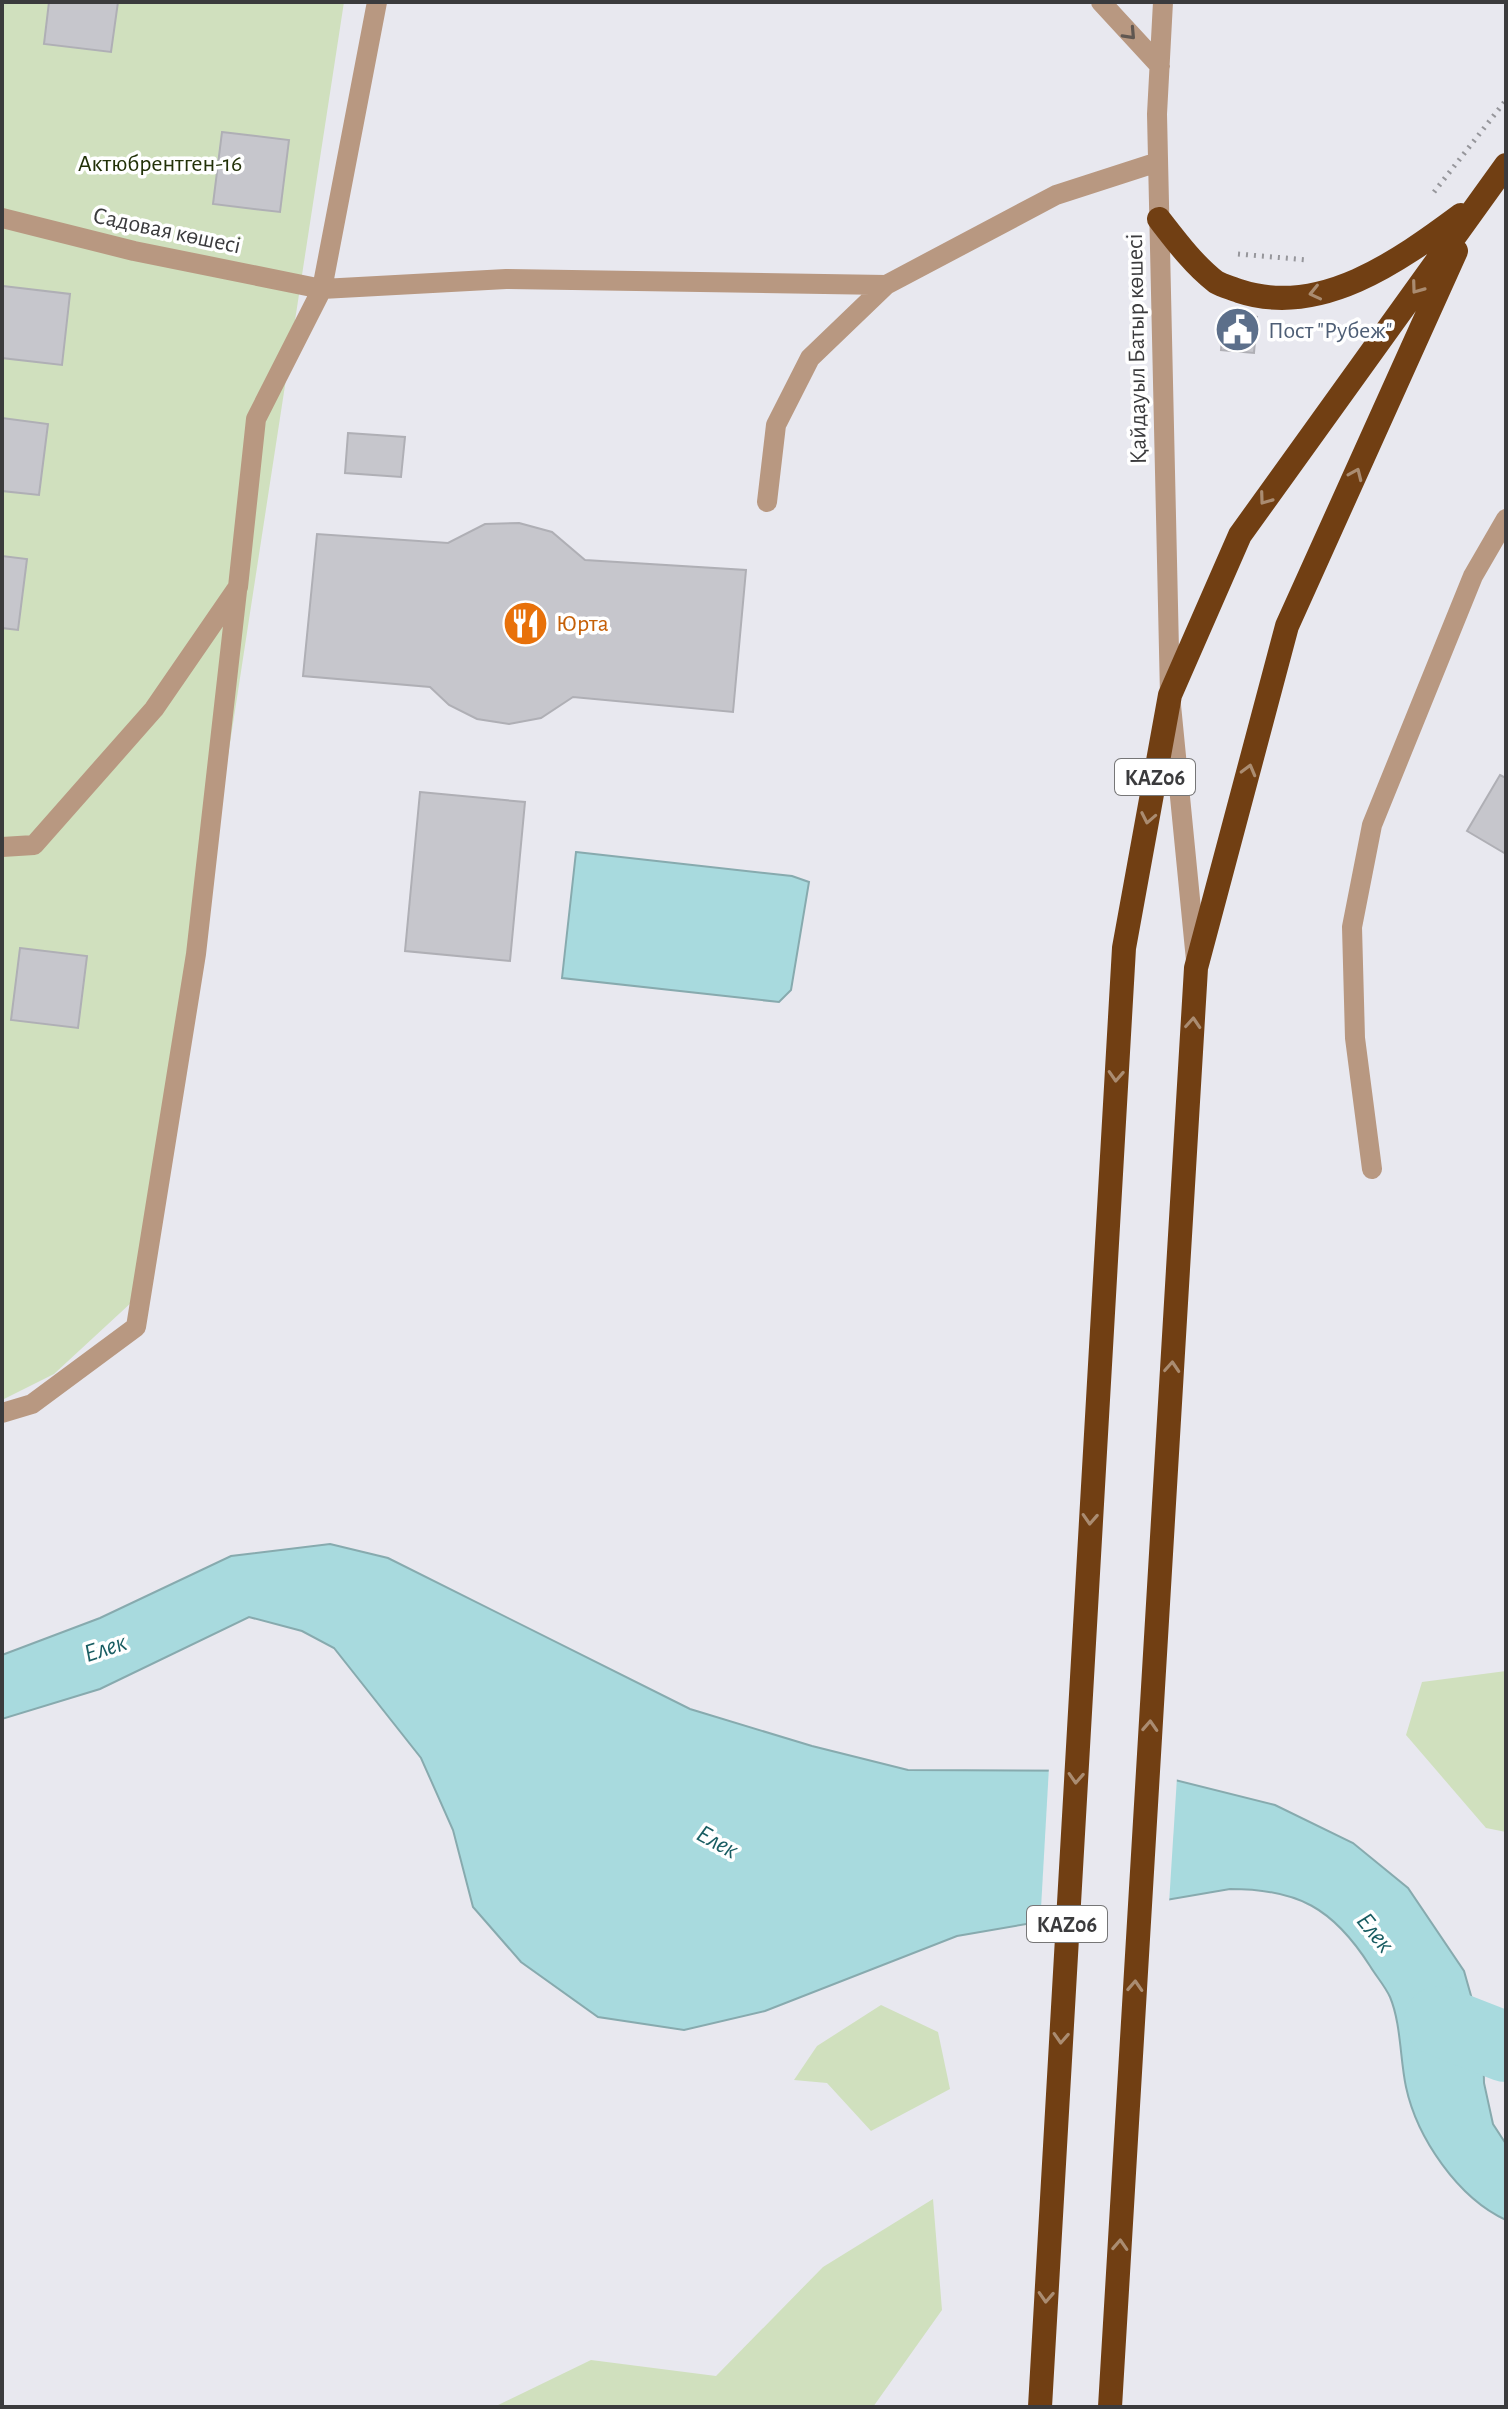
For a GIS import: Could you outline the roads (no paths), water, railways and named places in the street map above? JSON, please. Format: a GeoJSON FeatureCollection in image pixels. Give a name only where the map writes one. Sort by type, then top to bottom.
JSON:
{"type":"FeatureCollection","features":[{"type":"Feature","properties":{"kind":"highway","name":"KАZ06"},"geometry":{"type":"LineString","coordinates":[[1040,2407],[1124,948],[1170,695],[1240,535],[1506,165]]}},
{"type":"Feature","properties":{"kind":"highway"},"geometry":{"type":"LineString","coordinates":[[1159,219],[1188,255],[1218,284],[1257,297],[1299,297],[1347,286],[1413,251],[1479,202]]}},
{"type":"Feature","properties":{"kind":"highway","name":"KАZ06"},"geometry":{"type":"LineString","coordinates":[[1110,2407],[1196,968],[1287,626],[1479,202]]}},
{"type":"Feature","properties":{"kind":"street"},"geometry":{"type":"LineString","coordinates":[[2,1413],[32,1404],[136,1327],[196,954],[256,419],[322,289],[377,2]]}},
{"type":"Feature","properties":{"kind":"street"},"geometry":{"type":"LineString","coordinates":[[1101,2],[1160,66]]}},
{"type":"Feature","properties":{"kind":"street","name":"Қайдауыл Батыр көшесі"},"geometry":{"type":"LineString","coordinates":[[1163,2],[1158,162],[1170,695],[1196,968]]}},
{"type":"Feature","properties":{"kind":"street"},"geometry":{"type":"LineString","coordinates":[[767,502],[776,425],[810,358],[886,285],[1056,195],[1158,162]]}},
{"type":"Feature","properties":{"kind":"street","name":"Садовая көшесі"},"geometry":{"type":"LineString","coordinates":[[2,218],[134,251],[322,289],[506,279],[886,285]]}},
{"type":"Feature","properties":{"kind":"street"},"geometry":{"type":"LineString","coordinates":[[1372,1169],[1355,1038],[1352,927],[1372,825],[1473,576],[1506,519]]}},
{"type":"Feature","properties":{"kind":"street"},"geometry":{"type":"LineString","coordinates":[[2,847],[34,845],[154,709],[238,587]]}},
{"type":"Feature","properties":{"kind":"water"},"geometry":{"type":"Polygon","coordinates":[[[576,852],[792,876],[809,882],[791,990],[779,1002],[562,978],[576,852]]]}},
{"type":"Feature","properties":{"kind":"water"},"geometry":{"type":"Polygon","coordinates":[[[330,1544],[388,1558],[690,1709],[812,1746],[908,1770],[1139,1771],[1275,1805],[1353,1843],[1408,1888],[1464,1971],[1483,2038],[1484,2083],[1493,2124],[1506,2144],[1506,2220],[1488,2210],[1456,2182],[1430,2146],[1411,2106],[1394,2007],[1383,1985],[1342,1930],[1312,1906],[1294,1898],[1230,1889],[957,1936],[765,2011],[684,2030],[598,2017],[521,1962],[473,1907],[453,1830],[421,1758],[334,1648],[302,1631],[249,1617],[100,1689],[2,1719],[2,1655],[100,1618],[231,1556],[330,1544]]]}},
{"type":"Feature","properties":{"kind":"waterway","name":"Елек"},"geometry":{"type":"LineString","coordinates":[[1439,2021],[1506,2047]]}},
{"type":"Feature","properties":{"kind":"place","name":"Пост \"Рубеж\""},"geometry":{"type":"Point","coordinates":[1237,330]}},
{"type":"Feature","properties":{"kind":"place","name":"Юрта"},"geometry":{"type":"Point","coordinates":[525,623]}},
{"type":"Feature","properties":{"kind":"park label","name":"Актюбрентген-16"},"geometry":{"type":"Point","coordinates":[160,163]}}]}
